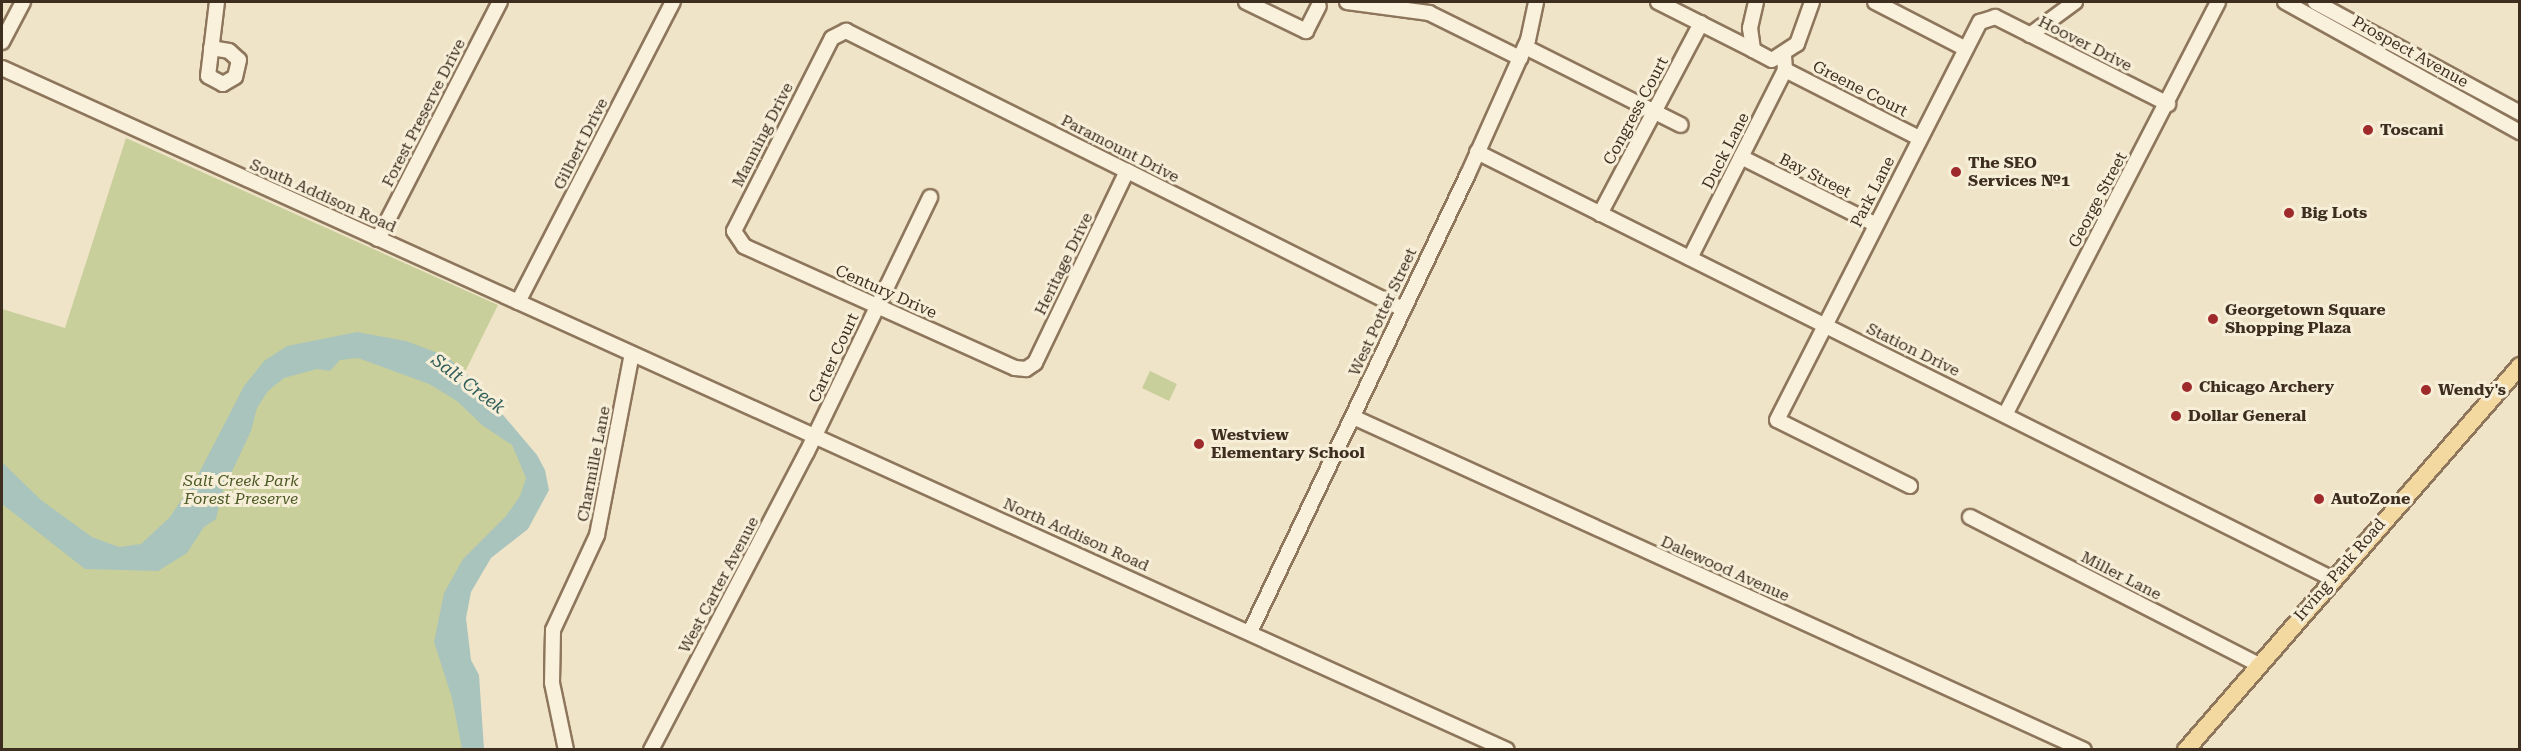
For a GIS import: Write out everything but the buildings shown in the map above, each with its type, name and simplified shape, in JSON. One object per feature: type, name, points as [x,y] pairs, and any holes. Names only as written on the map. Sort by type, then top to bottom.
[{"type":"main road","name":"Irving Park Road","points":[[2186,750],[2257,664],[2520,366]]},
{"type":"street","points":[[2,42],[23,2]]},
{"type":"street","points":[[212,48],[217,2]]},
{"type":"street","name":"Forest Preserve Drive","points":[[378,239],[500,2]]},
{"type":"street","name":"Gilbert Drive","points":[[518,302],[673,2]]},
{"type":"street","points":[[1246,2],[1306,31],[1319,3]]},
{"type":"street","points":[[1347,2],[1429,13],[1522,52],[1681,125]]},
{"type":"street","name":"West Potter Street","points":[[1250,632],[1477,152],[1522,52],[1536,2]]},
{"type":"street","name":"Greene Court","points":[[1658,2],[1772,60],[1785,63],[1919,138]]},
{"type":"street","points":[[1753,50],[1750,28],[1756,2]]},
{"type":"street","name":"Duck Lane","points":[[1690,258],[1785,63],[1797,44],[1812,2]]},
{"type":"street","points":[[1875,2],[1966,49]]},
{"type":"street","points":[[2030,35],[2075,2]]},
{"type":"street","name":"George Street","points":[[2006,413],[2168,104],[2218,2]]},
{"type":"street","name":"Prospect Avenue","points":[[2285,2],[2520,132]]},
{"type":"street","name":"Prospect Avenue","points":[[2315,2],[2520,114]]},
{"type":"street","name":"Park Lane","points":[[1910,486],[1777,420],[1919,138],[1966,49],[1987,17]]},
{"type":"street","name":"Hoover Drive","points":[[1987,17],[2030,35],[2168,104]]},
{"type":"street","name":"Congress Court","points":[[1600,214],[1701,23]]},
{"type":"street","name":"Paramount Drive","points":[[826,48],[838,32],[846,31],[1403,309]]},
{"type":"street","name":"Manning Drive","points":[[736,239],[738,217],[826,48]]},
{"type":"street","name":"South Addison Road","points":[[2,68],[632,354]]},
{"type":"street","name":"Station Drive","points":[[1477,152],[2006,413],[2333,579]]},
{"type":"street","name":"Bay Street","points":[[1741,157],[1875,225]]},
{"type":"street","name":"Heritage Drive","points":[[1026,369],[1035,363],[1127,171]]},
{"type":"street","name":"Carter Court","points":[[815,435],[930,197]]},
{"type":"street","name":"Century Drive","points":[[736,239],[744,246],[1015,368],[1026,369]]},
{"type":"street","name":"North Addison Road","points":[[632,354],[1507,750]]},
{"type":"street","name":"Charmille Lane","points":[[566,750],[552,682],[553,630],[590,553],[602,519],[632,354]]},
{"type":"street","name":"Dalewood Avenue","points":[[1353,417],[2084,750]]},
{"type":"street","name":"West Carter Avenue","points":[[651,750],[815,435]]},
{"type":"street","name":"Miller Lane","points":[[1970,517],[2257,664]]},
{"type":"green space","name":"Salt Creek Park Forest Preserve","points":[[126,138],[498,305],[458,386],[528,454],[531,498],[458,589],[476,749],[2,749],[2,309],[65,328]]},
{"type":"green space","points":[[1150,371],[1177,384],[1169,401],[1142,388]]},
{"type":"water","name":"Salt Creek","points":[[357,332],[406,341],[446,356],[476,383],[537,455],[545,470],[549,490],[528,529],[491,558],[471,592],[466,618],[471,660],[479,675],[484,749],[462,749],[452,698],[434,642],[444,593],[463,559],[506,516],[520,496],[526,478],[512,445],[482,425],[457,401],[429,384],[358,358],[340,360],[330,371],[317,369],[284,378],[268,391],[257,408],[251,431],[222,493],[216,519],[204,527],[187,553],[158,571],[85,569],[2,504],[2,462],[41,500],[92,537],[119,547],[141,544],[170,517],[198,475],[244,386],[264,361],[287,346]]},
{"type":"place","name":"Toscani","points":[[2368,130]]},
{"type":"place","name":"The SEO Services №1","points":[[1956,172]]},
{"type":"place","name":"Big Lots","points":[[2289,213]]},
{"type":"place","name":"Georgetown Square Shopping Plaza","points":[[2213,319]]},
{"type":"place","name":"Chicago Archery","points":[[2187,387]]},
{"type":"place","name":"Wendy's","points":[[2426,390]]},
{"type":"place","name":"Dollar General","points":[[2176,416]]},
{"type":"place","name":"Westview Elementary School","points":[[1199,444]]},
{"type":"place","name":"AutoZone","points":[[2319,499]]}]
